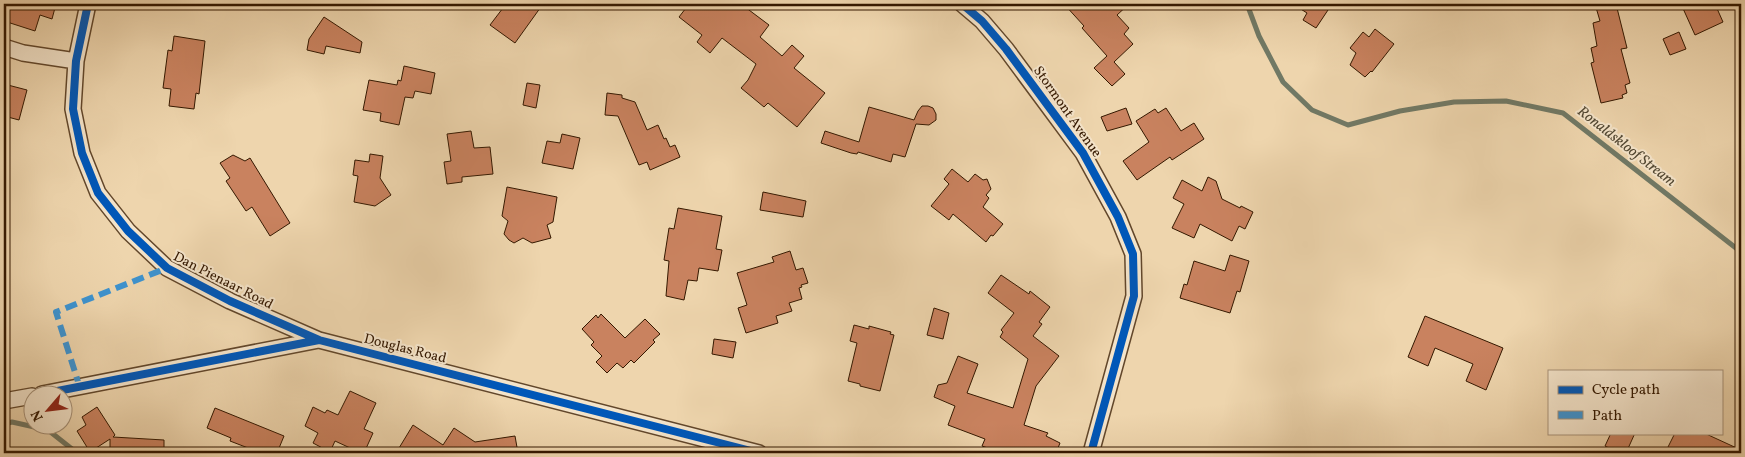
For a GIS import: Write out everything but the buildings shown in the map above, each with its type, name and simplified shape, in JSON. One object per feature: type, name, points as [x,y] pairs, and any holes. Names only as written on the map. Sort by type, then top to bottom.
[{"type":"street","name":"Dan Pienaar Road","points":[[88,4],[76,60],[73,109],[82,153],[98,193],[128,231],[167,268],[230,301],[319,340]]},
{"type":"street","name":"Stormont Avenue","points":[[962,4],[982,21],[1006,49],[1082,154],[1118,217],[1133,254],[1134,296],[1092,453]]},
{"type":"street","points":[[4,47],[23,53],[76,60]]},
{"type":"street","name":"Douglas Road","points":[[72,388],[319,340],[759,453]]},
{"type":"street","points":[[4,401],[22,398]]},
{"type":"waterway","name":"Ronaldskloof Stream","points":[[1247,4],[1259,36],[1283,82],[1312,110],[1348,125],[1400,111],[1454,102],[1506,101],[1563,113],[1741,252]]},
{"type":"waterway","points":[[4,424],[12,422],[48,430],[72,449],[74,453]]},
{"type":"marked path","points":[[80,388],[56,312],[167,268]]},
{"type":"cycle path","points":[[88,4],[76,61],[73,109],[82,153],[98,193],[128,231],[167,268],[230,301],[319,340]]},
{"type":"cycle path","points":[[962,4],[982,21],[1006,49],[1083,153],[1118,217],[1133,254],[1134,296],[1091,453]]},
{"type":"cycle path","points":[[72,388],[319,340],[759,453]]}]
